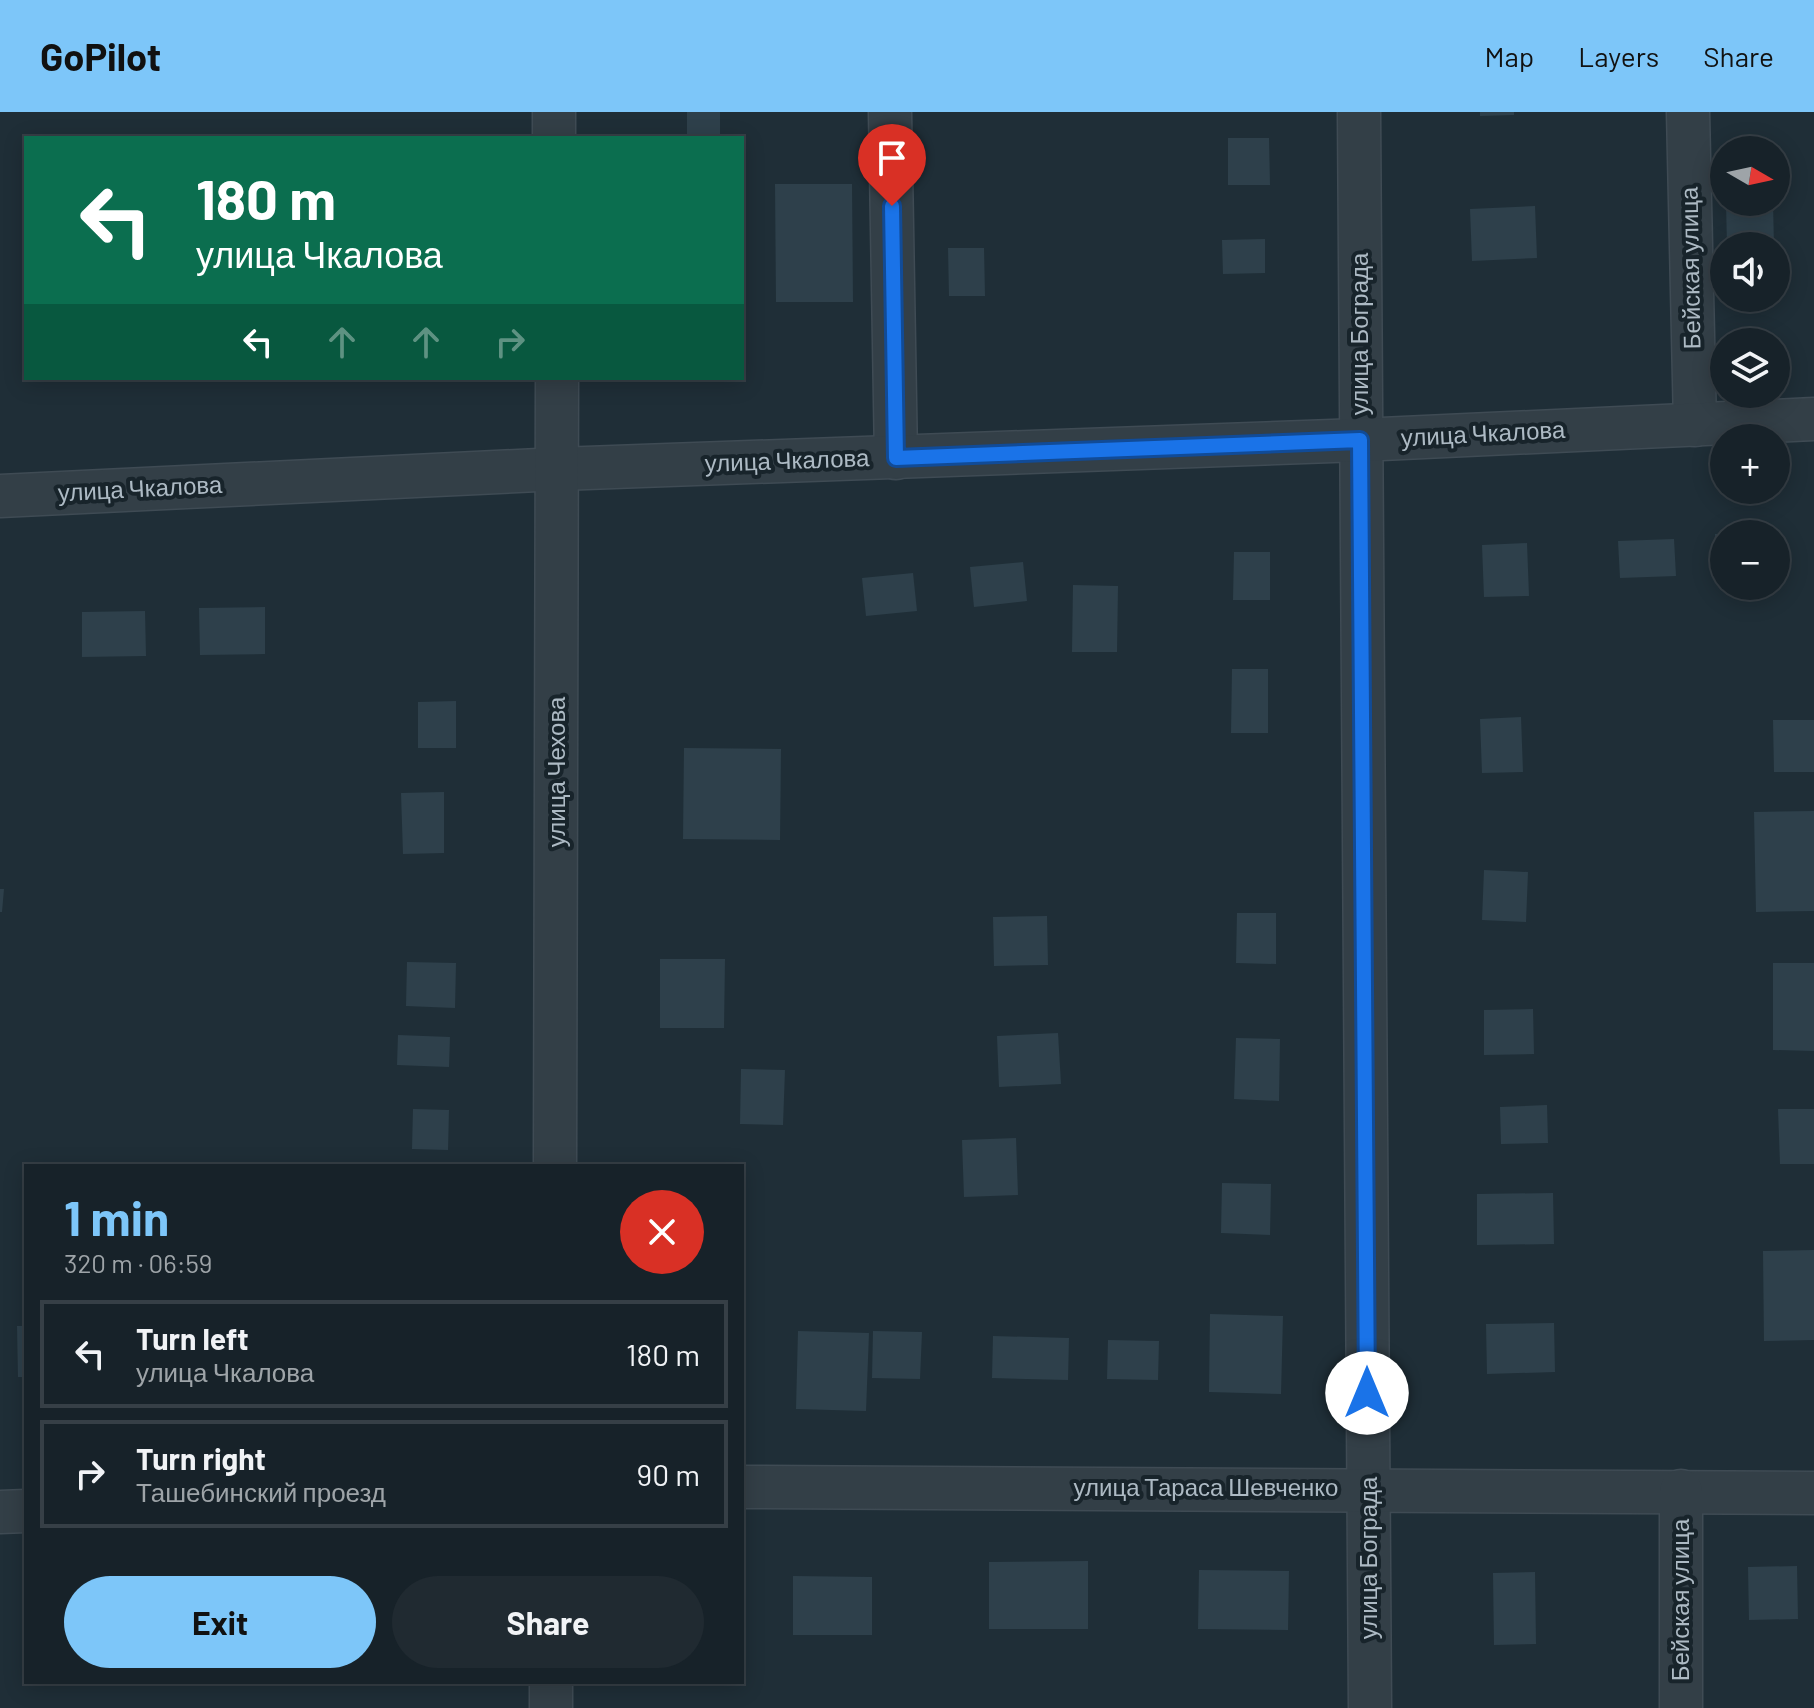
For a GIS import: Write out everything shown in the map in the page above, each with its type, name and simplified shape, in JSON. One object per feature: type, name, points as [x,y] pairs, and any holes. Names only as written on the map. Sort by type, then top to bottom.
[{"type":"street","points":[[554,112],[554,136]]},
{"type":"street","points":[[890,112],[896,458]]},
{"type":"street","name":"улица Бограда","points":[[1359,112],[1370,1708]]},
{"type":"street","name":"Бейская улица","points":[[1688,112],[1695,425]]},
{"type":"street","name":"улица Чехова","points":[[555,1164],[557,380]]},
{"type":"street","name":"улица Чкалова","points":[[0,496],[559,469],[1360,440],[1814,419]]},
{"type":"street","name":"улица Тараса Шевченко","points":[[744,1487],[1814,1493]]},
{"type":"street","name":"Бейская улица","points":[[1681,1491],[1681,1708]]},
{"type":"street","points":[[0,1512],[24,1511]]},
{"type":"street","points":[[551,1684],[551,1708]]},
{"type":"building","points":[[687,112],[720,112],[720,136],[687,136]]},
{"type":"building","points":[[1480,112],[1514,112],[1514,115],[1480,116]]},
{"type":"building","points":[[1228,138],[1269,138],[1270,185],[1228,185]]},
{"type":"building","points":[[775,184],[852,184],[853,302],[776,302]]},
{"type":"building","points":[[1535,206],[1537,258],[1472,261],[1470,209]]},
{"type":"building","points":[[1726,216],[1773,216],[1774,232],[1727,232]]},
{"type":"building","points":[[1265,239],[1265,273],[1223,274],[1222,240]]},
{"type":"building","points":[[948,248],[984,248],[985,296],[949,296]]},
{"type":"building","points":[[1674,539],[1676,576],[1620,578],[1618,541]]},
{"type":"building","points":[[1527,543],[1529,596],[1484,597],[1482,545]]},
{"type":"building","points":[[1234,552],[1270,552],[1270,600],[1233,600]]},
{"type":"building","points":[[1023,562],[1027,601],[974,607],[970,567]]},
{"type":"building","points":[[913,573],[917,611],[866,616],[862,578]]},
{"type":"building","points":[[1073,585],[1118,586],[1117,652],[1072,652]]},
{"type":"building","points":[[265,607],[265,654],[200,655],[199,608]]},
{"type":"building","points":[[145,611],[146,656],[82,657],[82,612]]},
{"type":"building","points":[[1232,669],[1268,669],[1268,733],[1231,733]]},
{"type":"building","points":[[456,701],[456,748],[418,748],[418,702]]},
{"type":"building","points":[[1521,717],[1523,772],[1482,773],[1480,719]]},
{"type":"building","points":[[1773,720],[1814,720],[1814,772],[1774,772]]},
{"type":"building","points":[[684,748],[781,749],[780,840],[683,839]]},
{"type":"building","points":[[444,792],[444,853],[403,854],[401,793]]},
{"type":"building","points":[[1814,811],[1814,911],[1756,912],[1754,812]]},
{"type":"building","points":[[1484,870],[1528,872],[1526,922],[1482,920]]},
{"type":"building","points":[[0,889],[4,889],[2,912],[0,912]]},
{"type":"building","points":[[1237,913],[1276,913],[1276,964],[1236,963]]},
{"type":"building","points":[[1047,916],[1048,965],[994,966],[993,917]]},
{"type":"building","points":[[660,959],[725,959],[724,1028],[660,1028]]},
{"type":"building","points":[[407,962],[456,963],[455,1008],[406,1006]]},
{"type":"building","points":[[1773,963],[1814,963],[1814,1051],[1773,1050]]},
{"type":"building","points":[[1533,1009],[1534,1054],[1484,1055],[1484,1010]]},
{"type":"building","points":[[1058,1033],[1061,1084],[999,1087],[997,1036]]},
{"type":"building","points":[[398,1035],[450,1037],[449,1067],[397,1065]]},
{"type":"building","points":[[1236,1038],[1280,1039],[1279,1101],[1234,1099]]},
{"type":"building","points":[[741,1069],[785,1070],[783,1125],[740,1124]]},
{"type":"building","points":[[1547,1105],[1548,1143],[1501,1144],[1500,1107]]},
{"type":"building","points":[[413,1109],[449,1110],[448,1150],[412,1149]]},
{"type":"building","points":[[1778,1109],[1814,1109],[1814,1164],[1780,1164]]},
{"type":"building","points":[[1016,1138],[1018,1195],[964,1197],[962,1140]]},
{"type":"building","points":[[1222,1183],[1271,1184],[1270,1235],[1221,1233]]},
{"type":"building","points":[[1553,1193],[1554,1244],[1477,1245],[1477,1194]]},
{"type":"building","points":[[1814,1250],[1814,1340],[1764,1341],[1763,1251]]},
{"type":"building","points":[[1210,1314],[1283,1316],[1281,1394],[1209,1392]]},
{"type":"building","points":[[1554,1323],[1555,1372],[1487,1374],[1486,1324]]},
{"type":"building","points":[[17,1326],[24,1326],[24,1377],[18,1377]]},
{"type":"building","points":[[798,1331],[869,1333],[866,1411],[796,1409]]},
{"type":"building","points":[[873,1331],[922,1332],[920,1379],[872,1378]]},
{"type":"building","points":[[993,1336],[1069,1338],[1068,1380],[992,1378]]},
{"type":"building","points":[[1108,1340],[1159,1341],[1158,1380],[1107,1379]]},
{"type":"building","points":[[744,1349],[746,1349],[745,1395]]},
{"type":"building","points":[[1088,1561],[1088,1629],[989,1629],[989,1562]]},
{"type":"building","points":[[1797,1566],[1798,1619],[1749,1620],[1748,1567]]},
{"type":"building","points":[[1199,1570],[1289,1571],[1288,1630],[1198,1629]]},
{"type":"building","points":[[1535,1572],[1536,1644],[1494,1645],[1493,1573]]},
{"type":"building","points":[[793,1576],[872,1577],[872,1635],[793,1635]]},
{"type":"route","points":[[892,206],[896,458],[1360,440],[1367,1393]]}]
